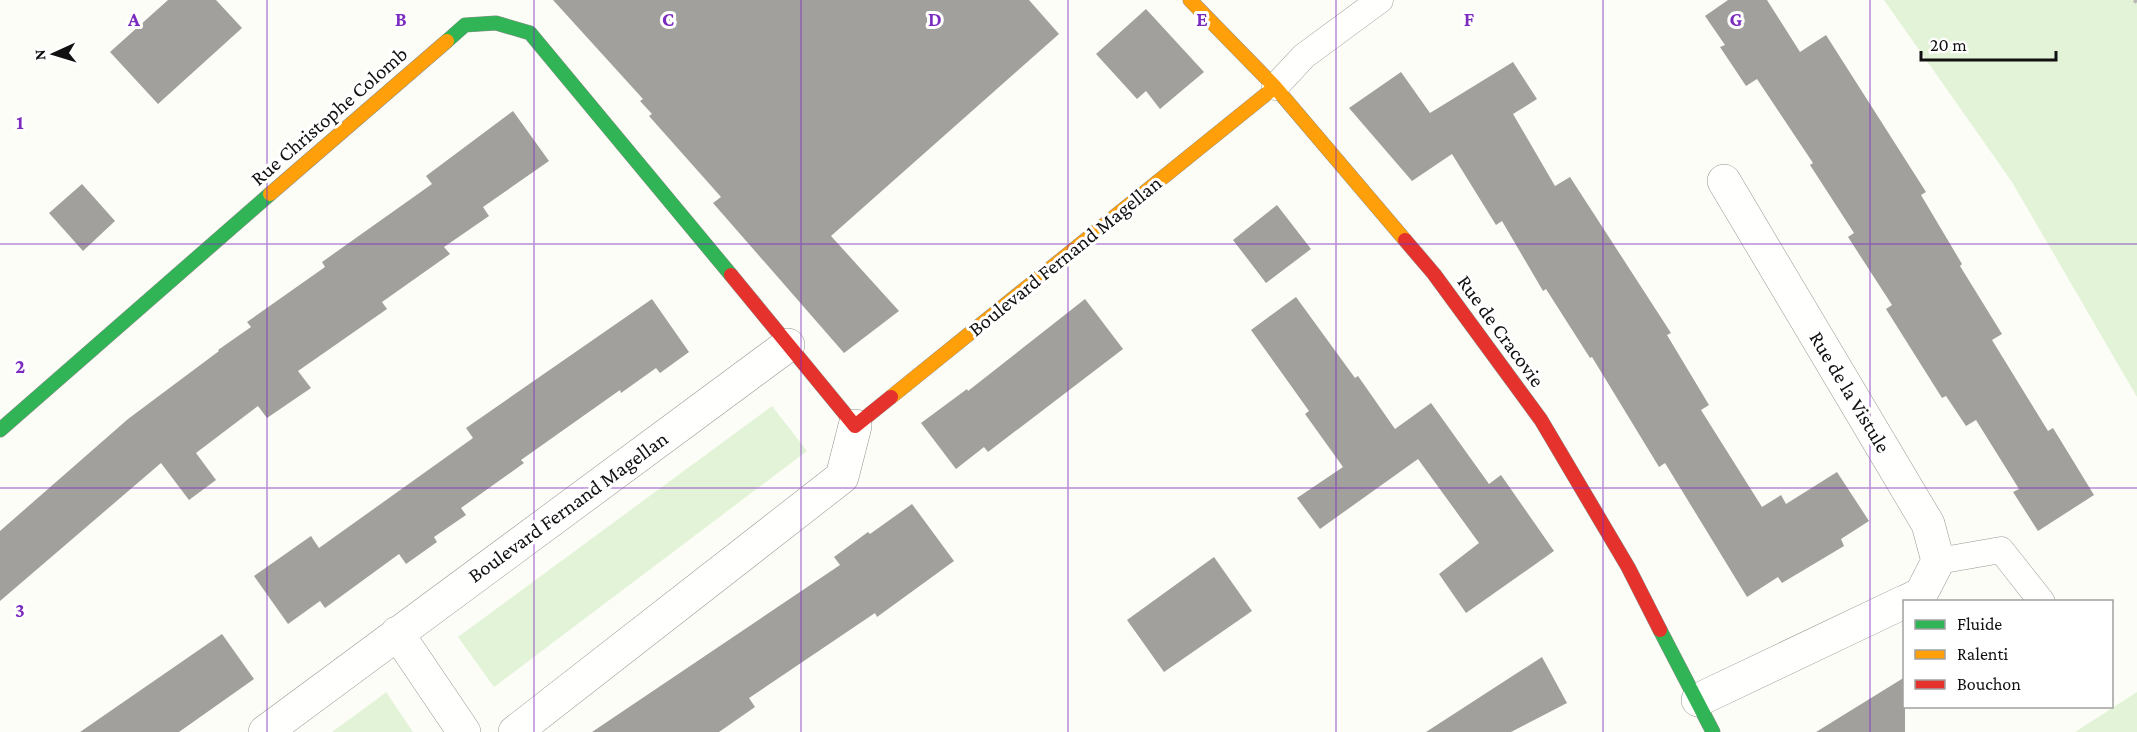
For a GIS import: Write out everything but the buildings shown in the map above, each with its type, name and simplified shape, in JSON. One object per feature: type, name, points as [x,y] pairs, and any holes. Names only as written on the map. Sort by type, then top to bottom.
[{"type":"street","name":"Rue de Cracovie","points":[[1190,0],[1275,87],[1434,274],[1541,420],[1628,567],[1713,732]]},
{"type":"street","name":"Rue Christophe Colomb","points":[[0,430],[465,25],[496,23],[530,33],[788,345]]},
{"type":"street","name":"Boulevard Fernand Magellan","points":[[855,426],[1275,87]]},
{"type":"street","name":"Rue de la Vistule","points":[[1724,181],[1928,524],[1938,561]]},
{"type":"street","name":"Boulevard Fernand Magellan","points":[[265,732],[788,345]]},
{"type":"street","points":[[515,732],[842,477],[855,426],[788,345]]},
{"type":"street","points":[[1909,600],[1921,594],[1938,561]]},
{"type":"street","points":[[1698,700],[1903,603]]},
{"type":"street","points":[[397,633],[464,732]]},
{"type":"lane","points":[[1275,87],[1304,56],[1380,0]]},
{"type":"lane","points":[[1938,561],[2001,550],[2040,600]]},
{"type":"green space","points":[[1884,0],[2137,0],[2137,397],[2012,182]]},
{"type":"green space","points":[[772,406],[807,451],[494,687],[458,637]]},
{"type":"green space","points":[[386,692],[413,732],[332,732],[380,697]]},
{"type":"green space","points":[[2137,692],[2137,732],[2075,732],[2113,708]]},
{"type":"traffic: fast","points":[[447,41],[465,25],[496,23],[530,33],[731,275]]},
{"type":"traffic: fast","points":[[0,430],[270,194]]},
{"type":"traffic: fast","points":[[1660,630],[1713,732]]},
{"type":"traffic: slow","points":[[1190,0],[1275,87],[1405,240]]},
{"type":"traffic: slow","points":[[270,194],[447,41]]},
{"type":"traffic: slow","points":[[891,397],[1275,87]]},
{"type":"traffic: jam","points":[[1405,240],[1434,274],[1541,420],[1628,567],[1660,630]]},
{"type":"traffic: jam","points":[[731,275],[855,426],[891,397]]}]
